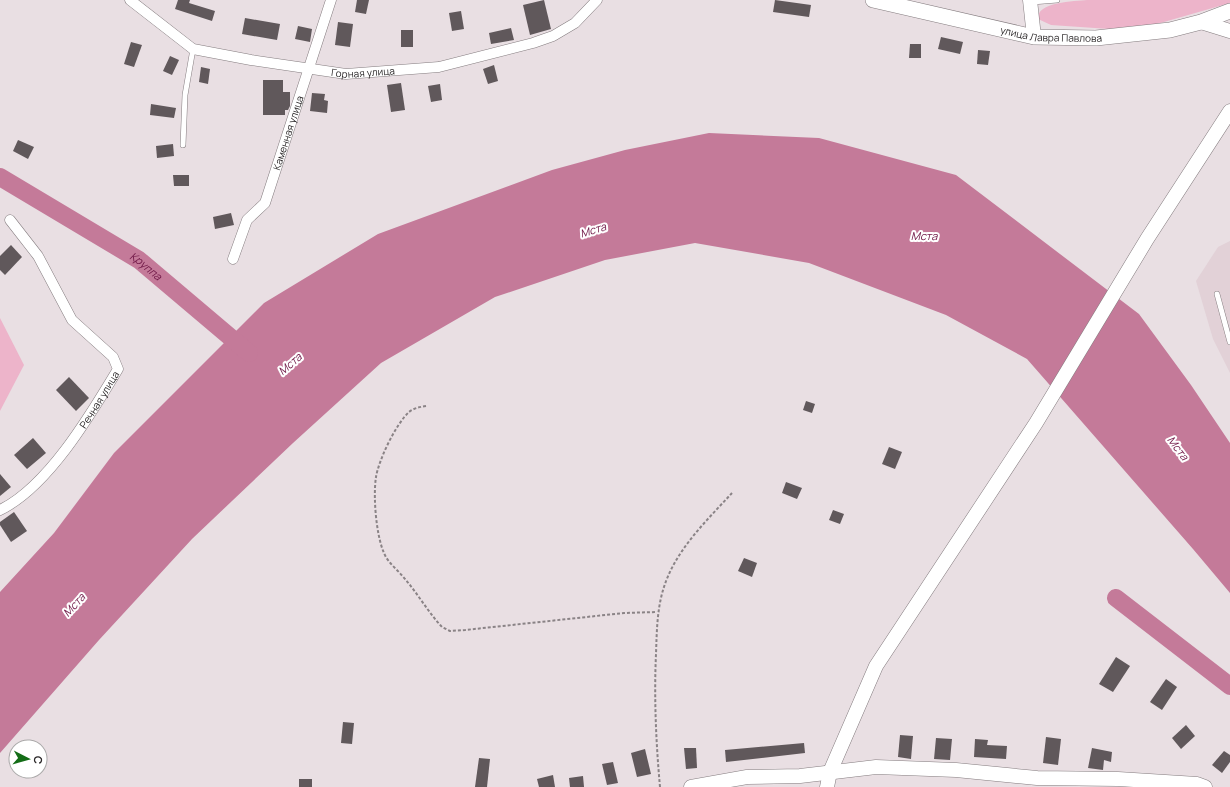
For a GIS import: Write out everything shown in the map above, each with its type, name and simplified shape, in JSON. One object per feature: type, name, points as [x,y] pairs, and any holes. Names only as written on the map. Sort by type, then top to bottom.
[{"type":"main road","name":"улица Лавра Павлова","points":[[873,0],[1034,36],[1096,38],[1170,30],[1201,22],[1230,11]]},
{"type":"main road","points":[[1030,1],[1034,36]]},
{"type":"main road","points":[[1201,22],[1230,31]]},
{"type":"main road","points":[[827,787],[830,772],[876,666],[1036,423],[1147,239],[1230,111]]},
{"type":"main road","points":[[691,787],[747,777],[800,776],[876,767],[956,770],[1037,778],[1149,781],[1197,784],[1205,787]]},
{"type":"street","name":"Горная улица","points":[[130,0],[193,48],[251,60],[346,74],[439,67],[553,36],[575,23],[597,0]]},
{"type":"street","name":"Каменная улица","points":[[233,259],[247,220],[265,203],[331,0]]},
{"type":"street","name":"Речная улица","points":[[0,510],[14,503],[34,485],[63,452],[102,396],[118,369],[113,357],[72,320],[38,256],[10,220]]},
{"type":"lane","points":[[1030,1],[1057,0]]},
{"type":"lane","points":[[183,145],[185,95],[193,48]]},
{"type":"lane","points":[[1217,294],[1230,342]]},
{"type":"path","points":[[426,406],[410,411],[403,418],[391,440],[379,463],[376,478],[376,500],[379,533],[386,558],[404,577],[442,627],[450,631],[624,613],[657,612]]},
{"type":"path","points":[[660,787],[656,737],[655,670],[657,612],[659,601],[669,574],[681,552],[732,494]]},
{"type":"shaded area","points":[[1087,0],[1230,0],[1230,3],[1150,26],[1124,30],[1051,25],[1038,19],[1039,13],[1049,6],[1066,2]]},
{"type":"shaded area","points":[[1230,241],[1230,373],[1213,339],[1196,281],[1218,247]]},
{"type":"shaded area","points":[[0,318],[24,365],[0,411]]},
{"type":"water","name":"Мста","points":[[709,133],[819,138],[956,175],[1139,314],[1191,385],[1230,443],[1230,593],[1027,359],[946,315],[809,263],[695,243],[605,260],[495,297],[381,363],[293,443],[192,539],[99,640],[12,739],[8,739],[8,744],[0,753],[0,592],[54,533],[114,453],[264,303],[378,234],[552,170],[625,150]]},
{"type":"building","points":[[178,0],[190,0],[189,3],[215,11],[212,21],[175,9]]},
{"type":"building","points":[[357,0],[369,0],[366,14],[355,12]]},
{"type":"building","points":[[544,0],[551,29],[530,35],[523,5]]},
{"type":"building","points":[[775,0],[811,5],[809,17],[773,12]]},
{"type":"building","points":[[461,11],[464,29],[452,31],[449,13]]},
{"type":"building","points":[[245,18],[280,24],[277,40],[242,34]]},
{"type":"building","points":[[338,22],[353,24],[350,47],[335,45]]},
{"type":"building","points":[[298,26],[312,29],[310,42],[295,39]]},
{"type":"building","points":[[511,28],[514,40],[491,44],[489,33]]},
{"type":"building","points":[[401,30],[413,30],[413,47],[401,47]]},
{"type":"building","points":[[941,37],[963,42],[960,54],[938,49]]},
{"type":"building","points":[[131,42],[142,45],[134,67],[124,64]]},
{"type":"building","points":[[910,44],[921,44],[921,58],[909,58]]},
{"type":"building","points":[[978,50],[990,51],[988,65],[977,64]]},
{"type":"building","points":[[170,56],[179,60],[172,75],[163,71]]},
{"type":"building","points":[[494,65],[498,81],[488,84],[483,69]]},
{"type":"building","points":[[201,67],[210,69],[208,84],[199,82]]},
{"type":"building","points":[[263,80],[283,80],[283,92],[290,92],[290,106],[288,110],[285,110],[285,115],[263,115]]},
{"type":"building","points":[[401,83],[405,110],[391,112],[387,85]]},
{"type":"building","points":[[440,84],[442,100],[431,102],[428,86]]},
{"type":"building","points":[[312,93],[325,94],[324,100],[328,101],[327,113],[310,111]]},
{"type":"building","points":[[151,104],[176,108],[174,118],[150,115]]},
{"type":"building","points":[[18,140],[34,147],[28,159],[13,151]]},
{"type":"building","points":[[173,144],[174,156],[157,158],[156,146]]},
{"type":"building","points":[[173,175],[189,175],[189,186],[174,186]]},
{"type":"building","points":[[231,213],[234,225],[215,229],[213,217]]},
{"type":"building","points":[[11,245],[22,257],[5,275],[0,270],[0,256]]},
{"type":"building","points":[[69,377],[89,398],[76,411],[56,390]]},
{"type":"building","points":[[806,401],[815,404],[812,413],[803,410]]},
{"type":"building","points":[[33,438],[46,453],[27,469],[14,455]]},
{"type":"building","points":[[889,447],[902,452],[895,469],[882,464]]},
{"type":"building","points":[[0,474],[11,487],[0,496]]},
{"type":"building","points":[[786,482],[802,488],[797,499],[782,493]]},
{"type":"building","points":[[833,510],[844,514],[840,524],[829,520]]},
{"type":"building","points":[[14,512],[27,531],[11,542],[0,525],[0,522]]},
{"type":"building","points":[[744,558],[757,563],[752,577],[738,571]]},
{"type":"building","points":[[1116,657],[1130,666],[1113,692],[1099,684]]},
{"type":"building","points":[[1166,679],[1177,687],[1162,710],[1150,702]]},
{"type":"building","points":[[343,722],[354,723],[352,744],[341,743]]},
{"type":"building","points":[[1186,725],[1195,736],[1181,749],[1172,738]]},
{"type":"building","points":[[900,735],[913,736],[911,759],[898,757]]},
{"type":"building","points":[[1046,737],[1061,739],[1058,765],[1043,763]]},
{"type":"building","points":[[936,738],[952,739],[950,760],[934,759]]},
{"type":"building","points":[[975,739],[988,740],[987,745],[1007,746],[1006,759],[974,757]]},
{"type":"building","points":[[804,743],[805,753],[726,762],[725,750]]},
{"type":"building","points":[[684,748],[696,748],[697,768],[686,769]]},
{"type":"building","points":[[1092,748],[1112,752],[1111,762],[1104,760],[1103,770],[1088,768]]},
{"type":"building","points":[[645,749],[651,774],[637,777],[631,753]]},
{"type":"building","points":[[1224,751],[1230,755],[1230,762],[1222,773],[1212,765]]},
{"type":"building","points":[[479,758],[490,759],[487,787],[475,787]]},
{"type":"building","points":[[613,762],[618,783],[607,785],[602,764]]},
{"type":"building","points":[[553,775],[555,787],[539,787],[537,779]]},
{"type":"building","points":[[583,776],[584,787],[570,787],[569,778]]},
{"type":"building","points":[[299,779],[312,779],[312,787],[299,787]]},
{"type":"waterway","name":"Круппа","points":[[0,177],[139,260],[249,353]]},
{"type":"waterway","points":[[1116,598],[1230,686]]}]
